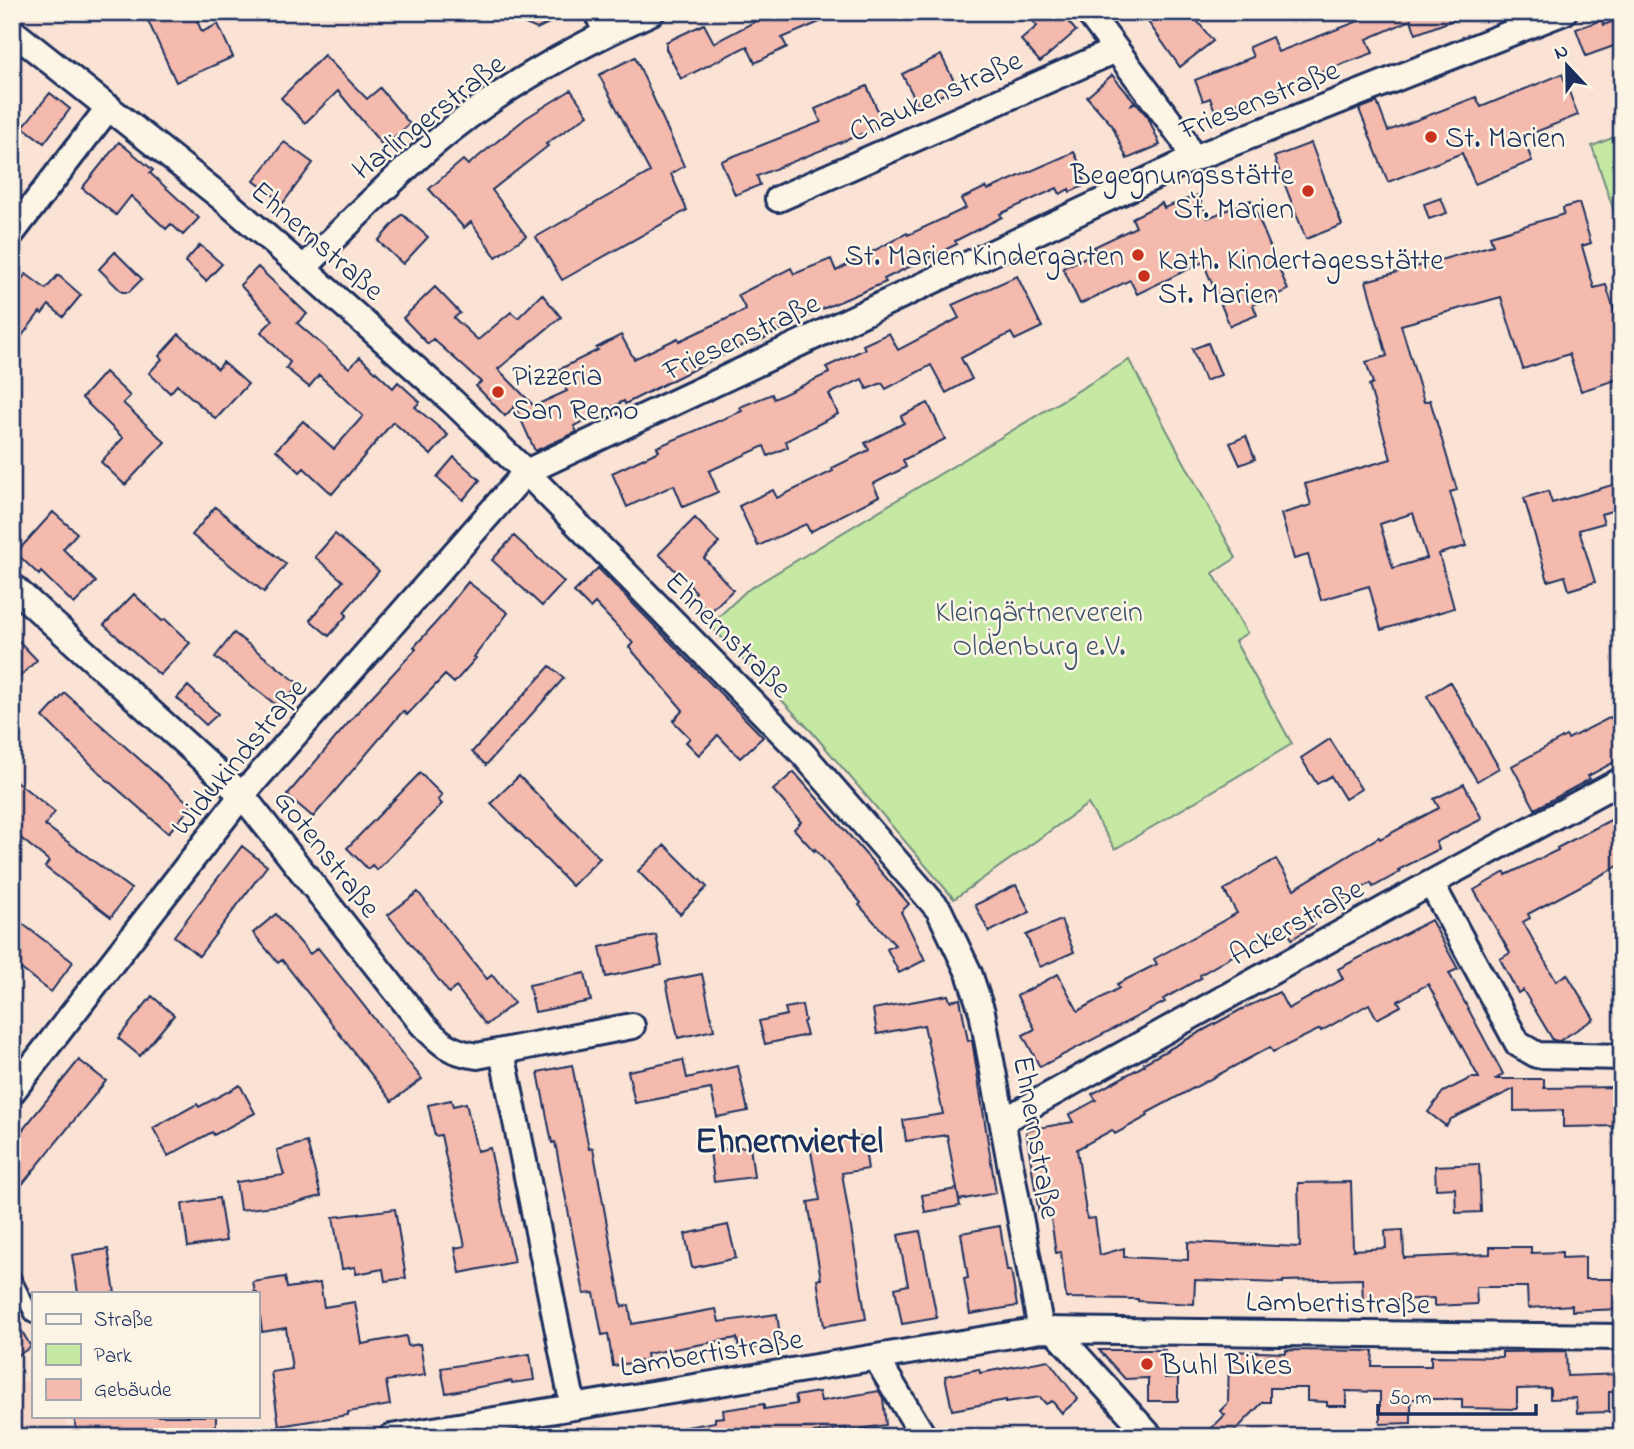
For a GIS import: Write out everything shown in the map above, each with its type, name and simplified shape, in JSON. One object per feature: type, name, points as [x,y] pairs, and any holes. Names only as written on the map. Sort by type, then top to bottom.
[{"type":"street","name":"Harlingerstraße","points":[[304,268],[432,145],[602,22],[653,12]]},
{"type":"street","points":[[1088,12],[1183,139],[1192,159]]},
{"type":"street","name":"Friesenstraße","points":[[526,472],[1192,159],[1563,12]]},
{"type":"street","name":"Ehnernstraße","points":[[12,31],[222,198],[452,401],[526,472],[804,755],[939,910],[970,973],[982,1012],[1047,1330]]},
{"type":"street","name":"Chaukenstraße","points":[[778,199],[1116,50]]},
{"type":"street","points":[[12,233],[109,107]]},
{"type":"street","name":"Widukindstraße","points":[[12,1092],[242,795],[526,472]]},
{"type":"street","name":"Gotenstraße","points":[[12,586],[242,795],[422,1024],[455,1053],[477,1056],[632,1026]]},
{"type":"street","name":"Ackerstraße","points":[[1003,1121],[1622,780]]},
{"type":"street","points":[[1431,883],[1518,1044],[1537,1055],[1622,1057]]},
{"type":"street","points":[[502,1052],[573,1406]]},
{"type":"street","points":[[1047,1330],[1151,1437]]},
{"type":"street","name":"Lambertistraße","points":[[391,1437],[1047,1330],[1622,1337]]},
{"type":"street","points":[[876,1358],[924,1437]]},
{"type":"lane","points":[[12,1275],[32,1314]]},
{"type":"shaded area","points":[[32,1380],[32,1418],[66,1418],[69,1437],[12,1437],[12,1384]]},
{"type":"green space","points":[[1622,134],[1622,235],[1592,146]]},
{"type":"green space","name":"Kleingärtnerverein Oldenburg e.V.","points":[[1129,360],[1236,558],[1213,573],[1247,633],[1235,641],[1292,744],[1115,849],[1088,804],[954,899],[812,732],[710,625],[746,591]]},
{"type":"building","points":[[144,12],[193,12],[202,32],[218,24],[233,57],[176,82]]},
{"type":"building","points":[[497,12],[571,12],[537,29]]},
{"type":"building","points":[[773,12],[843,12],[782,38],[787,47],[755,63],[747,46],[681,79],[666,49],[666,42],[704,24],[714,43]]},
{"type":"building","points":[[1026,12],[1060,12],[1076,31],[1040,62],[1021,40],[1037,26]]},
{"type":"building","points":[[1141,12],[1190,12],[1213,41],[1180,67]]},
{"type":"building","points":[[1361,12],[1469,14],[1416,34],[1411,20],[1367,39],[1373,53],[1291,83],[1292,85],[1265,96],[1264,93],[1215,111],[1210,98],[1203,101],[1195,80],[1253,57],[1249,47],[1272,37],[1278,52],[1364,19]]},
{"type":"building","points":[[1622,18],[1622,43],[1586,56],[1576,29],[1602,20],[1604,25]]},
{"type":"building","points":[[324,55],[367,99],[380,88],[410,124],[383,146],[338,91],[305,123],[281,98]]},
{"type":"building","points":[[941,55],[957,87],[919,107],[902,74]]},
{"type":"building","points":[[635,57],[684,166],[671,174],[687,210],[562,280],[536,237],[650,172],[599,75]]},
{"type":"building","name":"St. Marien","points":[[1562,74],[1578,115],[1523,137],[1532,161],[1475,184],[1462,153],[1388,182],[1359,109],[1377,102],[1388,131],[1476,97],[1481,107]]},
{"type":"building","points":[[1112,75],[1135,102],[1130,106],[1136,103],[1148,117],[1160,145],[1127,159],[1112,125],[1087,97]]},
{"type":"building","points":[[867,86],[884,125],[757,176],[760,185],[735,195],[721,161],[821,122],[815,109]]},
{"type":"building","points":[[571,90],[588,115],[546,144],[548,146],[492,190],[526,236],[496,257],[471,222],[464,228],[429,189],[463,160],[468,165],[526,118]]},
{"type":"building","points":[[50,93],[70,109],[44,143],[23,127]]},
{"type":"building","points":[[119,142],[153,170],[150,173],[199,218],[183,235],[171,224],[166,229],[131,196],[116,215],[82,188]]},
{"type":"building","points":[[284,142],[313,163],[283,203],[254,181]]},
{"type":"building","points":[[1311,143],[1342,225],[1306,239],[1274,157]]},
{"type":"building","points":[[1074,152],[1086,185],[1060,194],[1057,188],[1000,214],[1002,217],[955,241],[957,244],[884,279],[886,282],[820,310],[755,343],[754,340],[625,404],[624,401],[574,426],[577,432],[535,451],[515,406],[505,416],[476,386],[481,382],[433,339],[428,344],[403,318],[435,287],[460,313],[454,318],[478,340],[511,312],[518,318],[542,294],[561,317],[498,369],[534,406],[567,391],[556,371],[621,335],[634,359],[678,338],[679,341],[746,310],[738,295],[791,268],[794,274],[831,259],[836,271],[907,233],[908,235],[966,208],[961,199]]},
{"type":"building","points":[[1198,195],[1208,218],[1251,200],[1288,290],[1253,305],[1257,315],[1230,326],[1203,262],[1137,294],[1130,280],[1080,304],[1063,268],[1096,252],[1094,247],[1136,227],[1132,218],[1162,203],[1164,208]]},
{"type":"building","points":[[1441,198],[1447,213],[1429,219],[1424,204]]},
{"type":"building","points":[[1579,203],[1591,243],[1582,246],[1594,288],[1606,285],[1618,323],[1622,322],[1622,378],[1581,391],[1569,354],[1523,369],[1501,297],[1401,325],[1424,402],[1430,400],[1457,490],[1450,492],[1466,546],[1439,554],[1454,608],[1381,630],[1369,586],[1321,600],[1308,555],[1294,559],[1281,514],[1311,505],[1305,484],[1391,459],[1369,385],[1373,383],[1366,362],[1387,356],[1366,281],[1493,245],[1490,236],[1564,214],[1563,208]],"holes":[[[1413,513],[1427,558],[1393,568],[1380,524]]]},
{"type":"building","points":[[402,214],[428,237],[403,264],[378,241]]},
{"type":"building","points":[[200,245],[222,264],[206,281],[185,262]]},
{"type":"building","points":[[115,252],[142,279],[129,292],[122,292],[99,269]]},
{"type":"building","points":[[258,267],[307,314],[297,323],[349,368],[360,357],[393,388],[398,382],[420,402],[415,407],[448,435],[431,455],[393,422],[332,494],[304,468],[300,472],[276,450],[303,421],[334,449],[363,416],[319,375],[309,387],[286,368],[290,362],[261,332],[273,320],[240,285]]},
{"type":"building","points":[[26,274],[46,289],[58,275],[81,295],[63,317],[49,305],[42,314],[40,312],[12,349],[12,292]]},
{"type":"building","points":[[1017,276],[1042,327],[1015,340],[1011,333],[961,358],[972,379],[946,393],[931,365],[886,389],[882,383],[867,389],[862,379],[829,394],[838,414],[786,441],[788,447],[768,456],[764,446],[709,471],[718,492],[683,507],[674,485],[627,507],[612,473],[659,451],[657,447],[742,411],[740,407],[772,394],[774,399],[829,373],[826,367],[865,349],[863,345],[889,333],[898,350],[959,318],[952,305]]},
{"type":"building","points":[[179,334],[218,369],[223,362],[248,384],[216,419],[177,385],[170,393],[149,373],[162,359],[159,356]]},
{"type":"building","points":[[1208,343],[1221,375],[1205,381],[1192,349]]},
{"type":"building","points":[[105,372],[130,396],[123,403],[165,442],[125,485],[101,462],[123,438],[82,398]]},
{"type":"building","points":[[928,403],[945,439],[903,460],[906,467],[873,484],[879,496],[810,532],[806,524],[758,546],[739,506],[773,490],[777,498],[833,471],[832,468],[869,450],[865,443],[904,423],[901,416]]},
{"type":"building","points":[[1246,436],[1255,459],[1240,465],[1230,443]]},
{"type":"building","points":[[454,457],[480,480],[463,500],[437,477]]},
{"type":"building","points":[[1622,482],[1622,508],[1601,514],[1604,523],[1579,530],[1595,582],[1569,590],[1565,576],[1548,581],[1524,498],[1548,491],[1552,503]]},
{"type":"building","points":[[215,507],[286,564],[264,592],[192,535]]},
{"type":"building","points":[[53,512],[77,533],[63,549],[96,582],[74,604],[41,572],[39,575],[16,553]]},
{"type":"building","points":[[695,518],[719,543],[704,558],[733,590],[709,613],[692,596],[696,592],[659,554]]},
{"type":"building","points":[[335,534],[379,571],[344,612],[347,615],[329,636],[310,620],[343,581],[315,557]]},
{"type":"building","points":[[514,536],[564,582],[542,606],[492,560]]},
{"type":"building","points":[[598,568],[763,737],[740,758],[718,735],[699,755],[686,742],[690,738],[673,721],[683,710],[629,647],[633,643],[595,603],[590,608],[574,592]]},
{"type":"building","points":[[468,582],[508,613],[474,657],[476,658],[454,683],[445,675],[407,715],[403,711],[313,817],[287,795],[361,708],[416,649],[414,647]]},
{"type":"building","points":[[134,594],[190,643],[160,675],[104,625]]},
{"type":"building","points":[[234,633],[299,684],[280,708],[215,657]]},
{"type":"building","points":[[12,634],[37,660],[12,684]]},
{"type":"building","points":[[550,666],[564,678],[486,765],[472,752]]},
{"type":"building","points":[[1450,682],[1499,768],[1477,781],[1427,696]]},
{"type":"building","points":[[188,686],[218,714],[206,725],[177,698]]},
{"type":"building","points":[[65,693],[192,806],[168,833],[106,779],[43,717]]},
{"type":"building","points":[[1611,717],[1622,737],[1622,758],[1535,809],[1512,766],[1566,736],[1568,739]]},
{"type":"building","points":[[1330,739],[1361,789],[1345,799],[1331,776],[1317,784],[1301,758]]},
{"type":"building","points":[[794,772],[909,904],[901,912],[925,960],[899,973],[887,949],[895,945],[815,849],[814,851],[794,829],[801,822],[773,790]]},
{"type":"building","points":[[420,773],[442,795],[438,800],[442,804],[377,870],[372,865],[368,869],[347,848]]},
{"type":"building","points":[[519,776],[600,858],[572,886],[491,803]]},
{"type":"building","points":[[12,778],[55,812],[45,825],[131,889],[111,917],[45,867],[49,861],[12,831]]},
{"type":"building","points":[[1464,784],[1482,819],[1436,842],[1439,849],[1398,870],[1400,872],[1373,887],[1371,883],[1311,918],[1315,925],[1292,939],[1284,926],[1200,975],[1201,978],[1163,999],[1165,1002],[1040,1067],[1023,1035],[1035,1029],[1017,996],[1058,974],[1078,1011],[1119,988],[1117,984],[1157,964],[1154,959],[1237,913],[1224,890],[1260,868],[1276,859],[1294,889],[1379,837],[1380,839],[1439,808],[1434,799]]},
{"type":"building","points":[[1622,814],[1622,864],[1528,914],[1530,918],[1523,922],[1556,981],[1567,974],[1594,1019],[1559,1041],[1553,1040],[1523,990],[1518,993],[1500,959],[1510,953],[1474,890],[1505,872],[1506,875],[1558,850],[1557,848]]},
{"type":"building","points":[[665,845],[707,887],[680,914],[638,871]]},
{"type":"building","points":[[242,846],[267,866],[199,956],[174,936]]},
{"type":"building","points":[[1016,885],[1030,912],[989,932],[975,905]]},
{"type":"building","points":[[418,892],[487,979],[492,975],[514,1003],[486,1025],[456,987],[449,993],[388,915]]},
{"type":"building","points":[[276,914],[310,954],[318,948],[422,1079],[392,1101],[282,960],[278,963],[253,933]]},
{"type":"building","points":[[12,916],[73,962],[51,992],[12,962]]},
{"type":"building","points":[[1061,920],[1074,952],[1040,967],[1026,935]]},
{"type":"building","points":[[1431,920],[1458,969],[1449,973],[1503,1074],[1496,1079],[1544,1079],[1544,1088],[1622,1087],[1622,1126],[1563,1127],[1563,1110],[1514,1111],[1514,1089],[1451,1119],[1446,1126],[1428,1112],[1443,1092],[1471,1078],[1479,1078],[1428,984],[1398,1001],[1401,1006],[1377,1019],[1369,1004],[1321,1031],[1320,1029],[1273,1052],[1270,1047],[1147,1113],[1148,1116],[1115,1134],[1112,1130],[1077,1149],[1087,1219],[1095,1218],[1100,1255],[1124,1248],[1124,1257],[1188,1260],[1188,1242],[1300,1247],[1298,1183],[1351,1182],[1353,1250],[1386,1248],[1385,1231],[1403,1230],[1404,1258],[1490,1254],[1490,1247],[1531,1247],[1531,1253],[1562,1252],[1562,1258],[1585,1257],[1585,1279],[1622,1279],[1622,1309],[1572,1311],[1572,1305],[1528,1308],[1527,1287],[1476,1287],[1477,1304],[1434,1306],[1434,1298],[1363,1302],[1362,1279],[1283,1283],[1195,1280],[1194,1304],[1138,1299],[1066,1298],[1061,1252],[1056,1253],[1050,1212],[1039,1214],[1026,1130],[1073,1122],[1069,1115],[1096,1100],[1092,1094],[1145,1065],[1144,1063],[1240,1010],[1279,992],[1288,1009],[1343,979],[1338,969]]},
{"type":"building","points":[[656,935],[662,965],[606,977],[600,947]]},
{"type":"building","points":[[585,973],[591,1001],[535,1012],[529,985]]},
{"type":"building","points":[[702,974],[714,1030],[678,1038],[666,981]]},
{"type":"building","points":[[948,995],[950,1001],[960,999],[968,1041],[972,1040],[996,1193],[959,1200],[947,1135],[906,1141],[903,1120],[943,1114],[924,1025],[877,1034],[873,1009]]},
{"type":"building","points":[[152,996],[174,1015],[140,1056],[118,1038]]},
{"type":"building","points":[[802,1005],[807,1035],[765,1044],[759,1021],[787,1015],[785,1008]]},
{"type":"building","points":[[79,1060],[106,1081],[12,1197],[12,1143]]},
{"type":"building","points":[[683,1060],[687,1078],[738,1066],[748,1111],[717,1117],[711,1089],[635,1103],[628,1071]]},
{"type":"building","points":[[572,1065],[589,1149],[593,1148],[622,1307],[629,1305],[632,1324],[716,1309],[719,1322],[777,1314],[781,1344],[739,1350],[737,1338],[646,1354],[647,1360],[613,1366],[608,1334],[602,1335],[594,1293],[584,1294],[555,1142],[552,1143],[538,1072]]},
{"type":"building","points":[[240,1085],[255,1113],[168,1156],[153,1128]]},
{"type":"building","points":[[451,1100],[453,1106],[466,1103],[477,1151],[490,1148],[514,1262],[460,1273],[455,1248],[465,1246],[441,1135],[435,1136],[428,1105]]},
{"type":"building","points":[[863,1137],[868,1169],[842,1173],[866,1319],[824,1326],[817,1279],[821,1279],[808,1202],[820,1200],[810,1146]]},
{"type":"building","points":[[307,1142],[321,1196],[291,1204],[240,1210],[236,1182],[284,1175],[277,1150]]},
{"type":"building","points":[[750,1146],[754,1177],[714,1182],[710,1151]]},
{"type":"building","points":[[1479,1164],[1481,1212],[1456,1213],[1455,1188],[1436,1189],[1435,1166]]},
{"type":"building","points":[[957,1189],[960,1206],[925,1212],[922,1195]]},
{"type":"building","points":[[219,1198],[226,1241],[188,1247],[182,1204]]},
{"type":"building","points":[[395,1209],[406,1278],[385,1281],[383,1269],[356,1274],[355,1267],[342,1269],[333,1217]]},
{"type":"building","points":[[728,1225],[736,1258],[692,1268],[685,1234]]},
{"type":"building","points":[[1000,1226],[1007,1270],[1011,1270],[1017,1306],[970,1314],[961,1233]]},
{"type":"building","points":[[920,1231],[937,1318],[902,1324],[895,1288],[908,1285],[898,1235]]},
{"type":"building","points":[[108,1249],[115,1292],[78,1292],[72,1255]]},
{"type":"building","points":[[285,1277],[287,1288],[320,1283],[324,1307],[355,1302],[362,1344],[406,1336],[408,1346],[420,1344],[425,1375],[386,1381],[390,1405],[279,1426],[271,1372],[292,1369],[286,1328],[262,1332],[259,1292],[255,1292],[253,1282]]},
{"type":"building","points":[[12,1314],[31,1347],[12,1359]]},
{"type":"building","points":[[1099,1350],[1165,1350],[1165,1378],[1178,1378],[1178,1401],[1148,1401],[1148,1378],[1125,1379]]},
{"type":"building","points":[[1286,1350],[1373,1351],[1372,1366],[1431,1366],[1431,1356],[1502,1357],[1502,1352],[1566,1351],[1567,1376],[1622,1374],[1622,1392],[1609,1392],[1609,1412],[1577,1413],[1576,1398],[1550,1399],[1550,1388],[1517,1389],[1517,1409],[1462,1408],[1462,1399],[1411,1399],[1411,1423],[1380,1424],[1380,1392],[1346,1391],[1346,1406],[1327,1406],[1327,1402],[1307,1401],[1307,1388],[1270,1388],[1270,1402],[1263,1402],[1229,1437],[1202,1437],[1225,1415],[1220,1411],[1228,1403],[1229,1351],[1286,1353]]},
{"type":"building","points":[[530,1354],[534,1380],[511,1381],[446,1393],[441,1368]]},
{"type":"building","points":[[1048,1360],[1078,1399],[1062,1413],[1052,1401],[1046,1404],[1040,1397],[952,1410],[945,1376],[979,1369],[980,1373]]},
{"type":"building","points":[[879,1391],[883,1398],[886,1425],[789,1437],[682,1437],[681,1428],[715,1422],[715,1418],[724,1417],[723,1410],[764,1404],[764,1409],[797,1404],[795,1396],[819,1392],[821,1401]]},
{"type":"building","points":[[74,1418],[216,1418],[216,1426],[163,1434],[163,1437],[77,1437]]},
{"type":"place","name":"St. Marien","points":[[1431,137]]},
{"type":"place","name":"Begegnungsstätte St. Marien","points":[[1308,191]]},
{"type":"place","name":"St. Marien Kindergarten","points":[[1138,255]]},
{"type":"place","name":"Kath. Kindertagesstätte St. Marien","points":[[1144,276]]},
{"type":"place","name":"Pizzeria San Remo","points":[[498,392]]},
{"type":"place","name":"Buhl Bikes","points":[[1147,1364]]},
{"type":"district","name":"Ehnernviertel","points":[[789,1139]]}]
